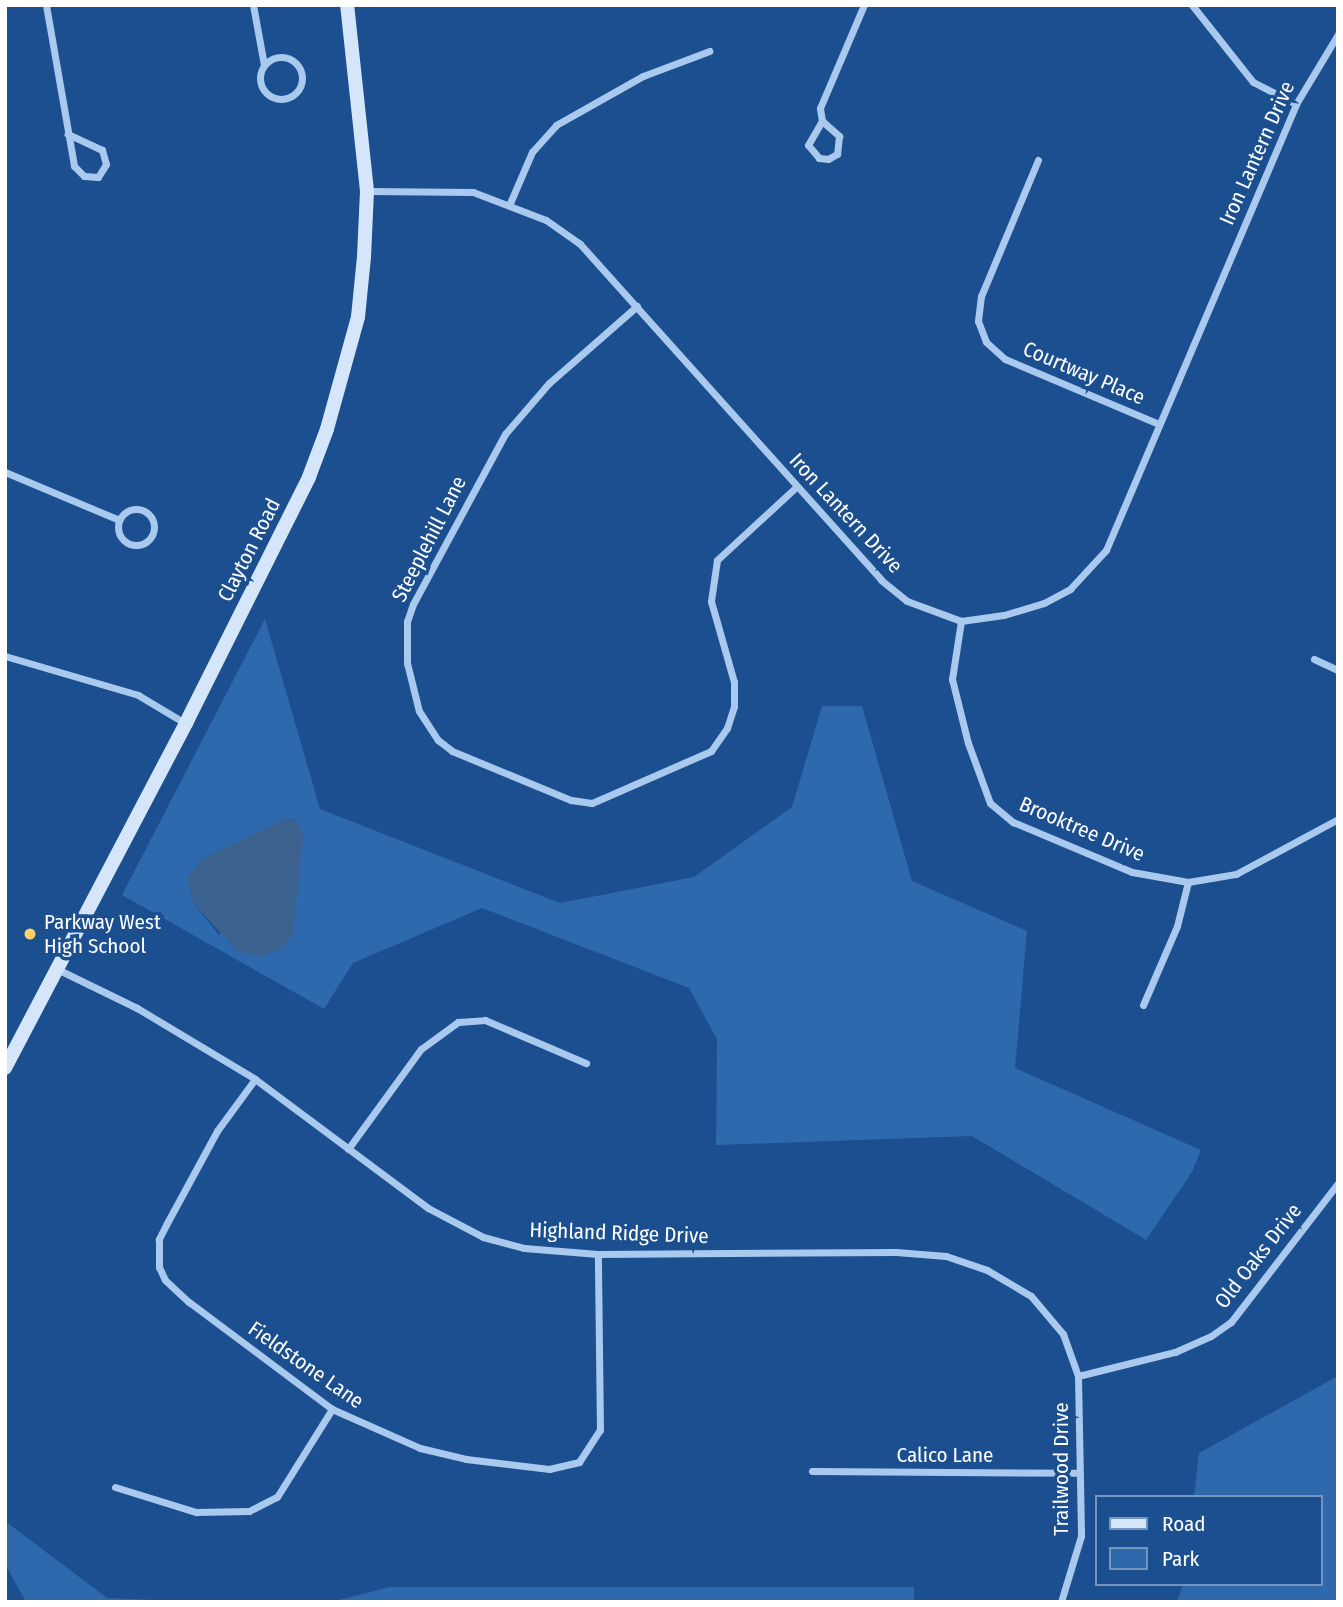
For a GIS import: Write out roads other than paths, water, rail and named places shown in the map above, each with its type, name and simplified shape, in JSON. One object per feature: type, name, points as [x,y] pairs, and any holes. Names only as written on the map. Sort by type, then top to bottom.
[{"type":"main road","name":"Clayton Road","points":[[5,1068],[186,723],[309,477],[327,429],[358,317],[367,191],[347,5]]},
{"type":"street","points":[[46,5],[68,134],[77,173],[98,177],[106,164],[102,150],[68,134]]},
{"type":"street","points":[[253,5],[264,65],[261,86],[270,97],[284,99],[297,92],[302,73],[295,61],[282,57],[264,65]]},
{"type":"street","points":[[822,121],[839,136],[837,154],[828,159],[820,158],[808,145],[822,121],[820,108],[864,5]]},
{"type":"street","points":[[1192,5],[1253,82],[1296,104]]},
{"type":"street","name":"Iron Lantern Drive","points":[[367,191],[473,192],[510,203],[546,220],[580,244],[881,580],[907,601],[961,621],[1044,603],[1088,574],[1106,550],[1296,104],[1338,34]]},
{"type":"street","points":[[510,203],[532,152],[556,125],[643,76],[709,51]]},
{"type":"street","name":"Courtway Place","points":[[1038,159],[981,296],[978,321],[986,342],[1005,359],[1158,424]]},
{"type":"street","name":"Steeplehill Lane","points":[[637,306],[549,383],[505,434],[413,604],[407,621],[407,663],[419,711],[438,740],[452,751],[559,795],[592,803],[710,751],[727,728],[734,706],[734,682],[711,601],[717,560],[796,486]]},
{"type":"street","points":[[5,472],[119,520]]},
{"type":"street","points":[[132,509],[143,510],[154,522],[153,535],[139,546],[126,543],[119,533],[119,520],[132,509]]},
{"type":"street","name":"Brooktree Drive","points":[[961,621],[953,679],[971,754],[990,803],[1013,822],[1132,872],[1188,882],[1236,874],[1338,819]]},
{"type":"street","points":[[5,656],[138,695],[186,723]]},
{"type":"street","points":[[1314,659],[1338,670]]},
{"type":"street","points":[[1143,1005],[1177,926],[1188,882]]},
{"type":"street","name":"Highland Ridge Drive","points":[[57,969],[137,1009],[255,1079],[428,1209],[483,1237],[524,1248],[598,1254],[896,1252],[946,1256],[988,1270],[1031,1296],[1063,1334],[1078,1376]]},
{"type":"street","points":[[348,1149],[421,1049],[458,1022],[485,1020],[586,1063]]},
{"type":"street","name":"Fieldstone Lane","points":[[255,1079],[217,1131],[166,1225],[159,1239],[159,1267],[165,1280],[190,1302],[332,1409],[421,1448],[466,1459],[549,1469],[579,1462],[600,1430],[598,1254]]},
{"type":"street","name":"Old Oaks Drive","points":[[1078,1376],[1175,1352],[1211,1336],[1230,1322],[1338,1183]]},
{"type":"street","name":"Trailwood Drive","points":[[1061,1602],[1081,1536],[1078,1376]]},
{"type":"street","points":[[115,1487],[196,1511],[249,1511],[277,1497],[332,1409]]},
{"type":"street","name":"Calico Lane","points":[[812,1471],[1078,1474]]},
{"type":"place","name":"Parkway West High School","points":[[30,934]]}]
